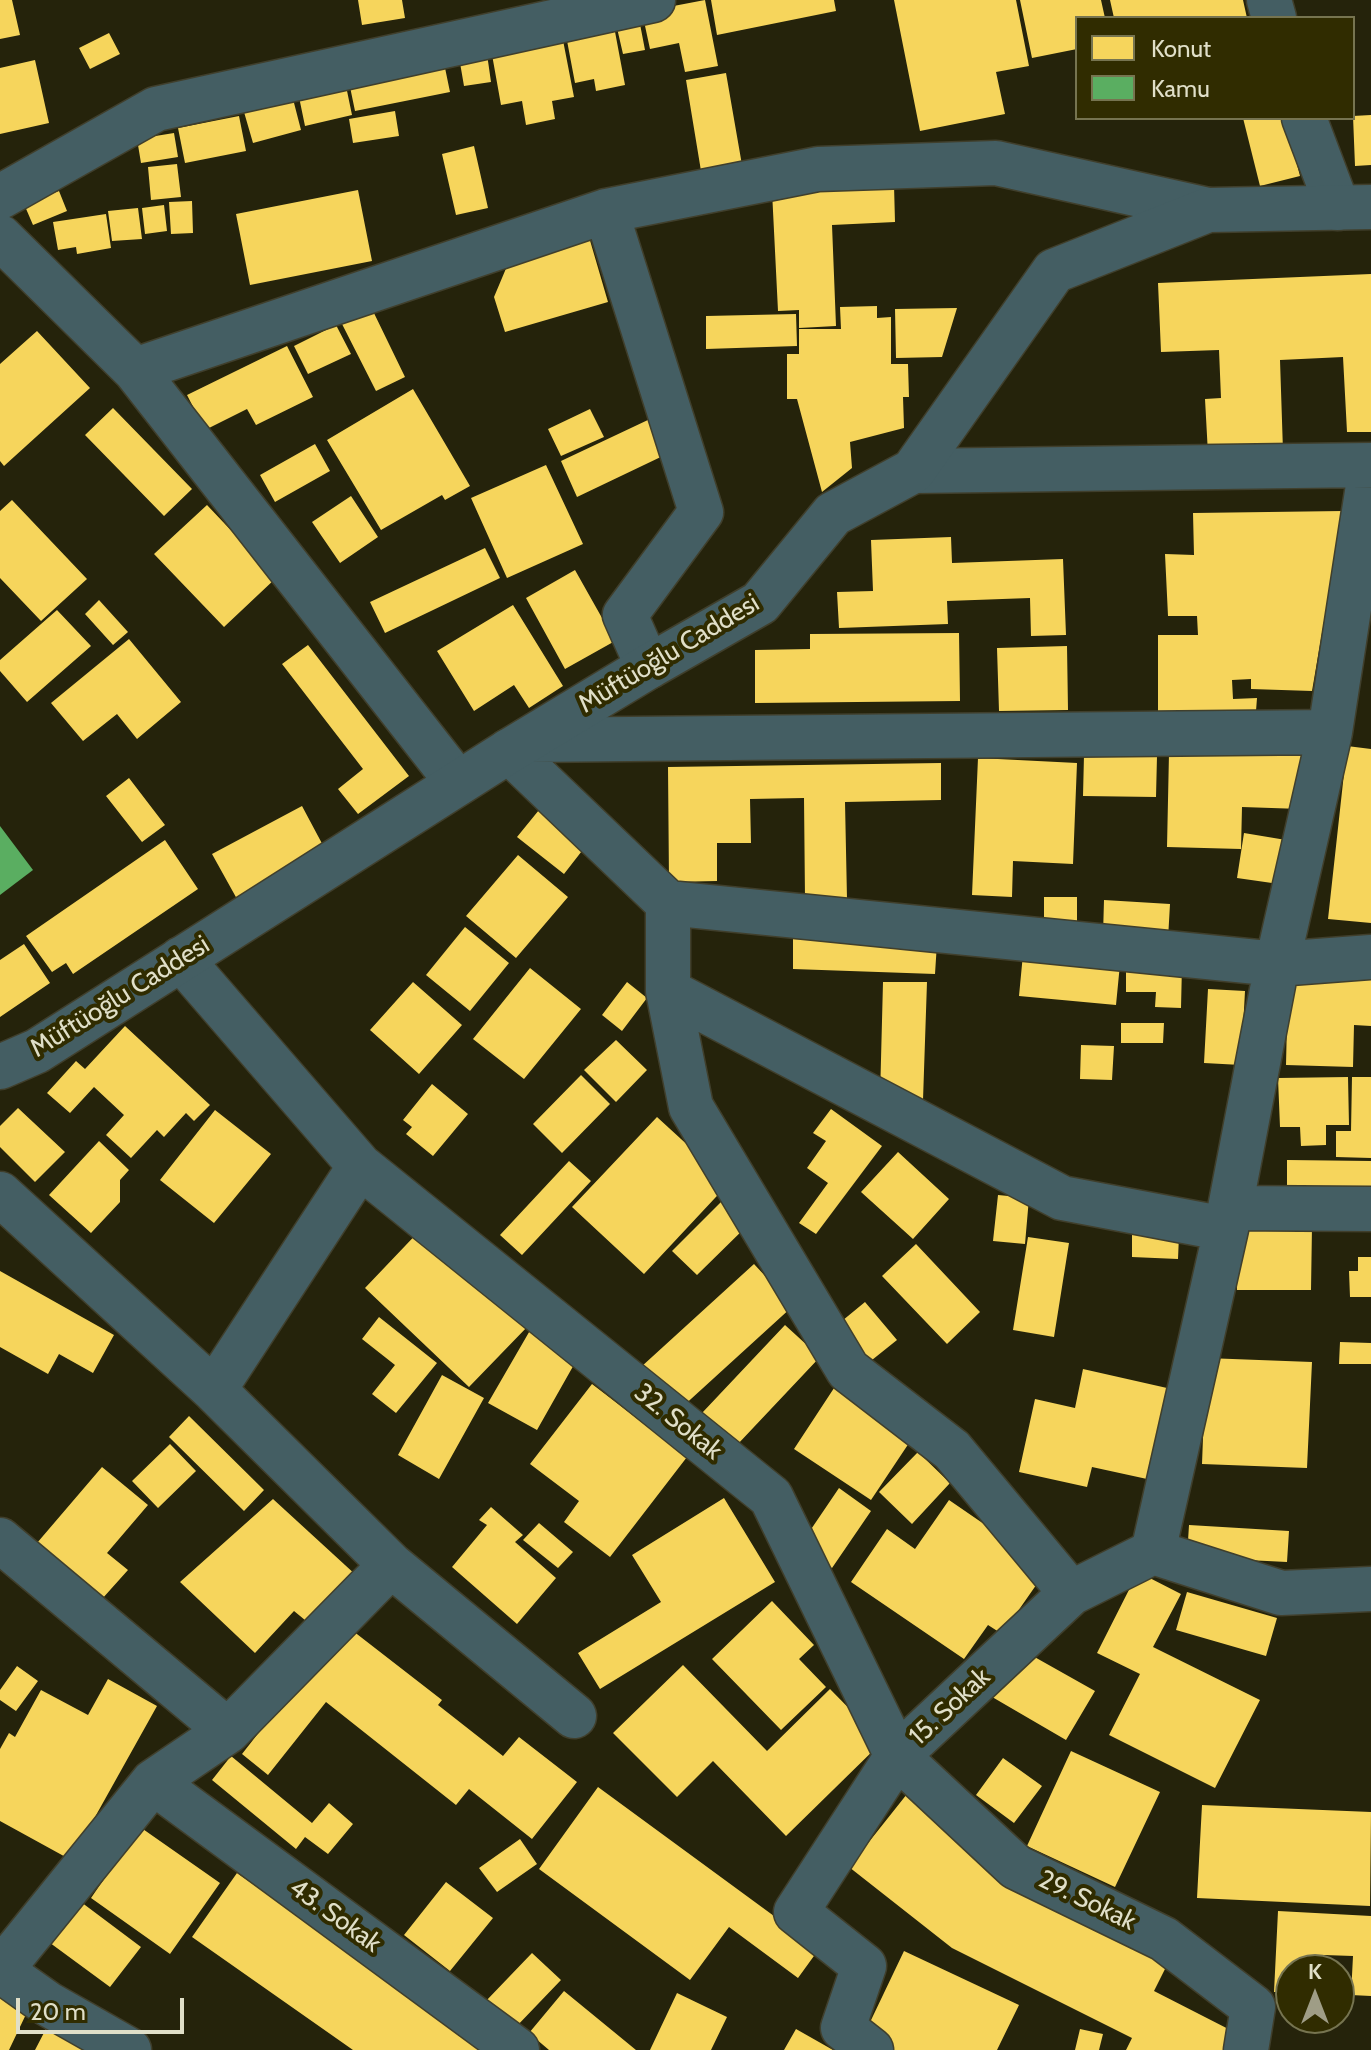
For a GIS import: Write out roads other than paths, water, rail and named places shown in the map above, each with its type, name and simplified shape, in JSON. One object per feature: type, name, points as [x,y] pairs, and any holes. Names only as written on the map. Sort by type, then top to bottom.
[{"type":"street","points":[[0,197],[156,109],[653,0]]},
{"type":"street","points":[[1305,120],[1355,208]]},
{"type":"street","points":[[135,370],[606,211],[818,169],[996,163],[1208,210]]},
{"type":"street","name":"Müftüoğlu Caddesi","points":[[0,1067],[37,1051],[518,745],[760,603],[833,514],[913,471],[1054,271],[1208,210],[1355,208]]},
{"type":"street","points":[[606,211],[701,512],[625,615],[648,667]]},
{"type":"street","points":[[0,237],[135,370],[458,783]]},
{"type":"street","points":[[913,471],[1371,465],[1330,732],[1277,964],[1228,1218],[1153,1552],[1281,1593],[1371,1589]]},
{"type":"street","points":[[518,745],[1330,732]]},
{"type":"street","points":[[518,745],[668,903],[1277,964],[1371,957]]},
{"type":"street","points":[[668,903],[668,991],[691,1107],[848,1370],[952,1450],[1071,1593]]},
{"type":"street","name":"32. Sokak","points":[[181,959],[360,1166],[771,1497],[897,1756]]},
{"type":"street","points":[[668,991],[1062,1198],[1228,1218],[1371,1209]]},
{"type":"street","points":[[214,1390],[360,1166]]},
{"type":"street","points":[[0,1194],[214,1390],[391,1565],[574,1716]]},
{"type":"street","points":[[0,1540],[228,1731]]},
{"type":"street","name":"15. Sokak","points":[[871,2050],[843,2028],[864,1966],[796,1912],[897,1756],[1071,1593],[1153,1552]]},
{"type":"street","points":[[129,2050],[48,2004],[0,1970],[153,1782],[228,1731],[391,1565]]},
{"type":"street","name":"29. Sokak","points":[[897,1756],[1016,1867],[1164,1939],[1253,2007],[1246,2050]]},
{"type":"street","name":"43. Sokak","points":[[153,1782],[517,2050]]}]
